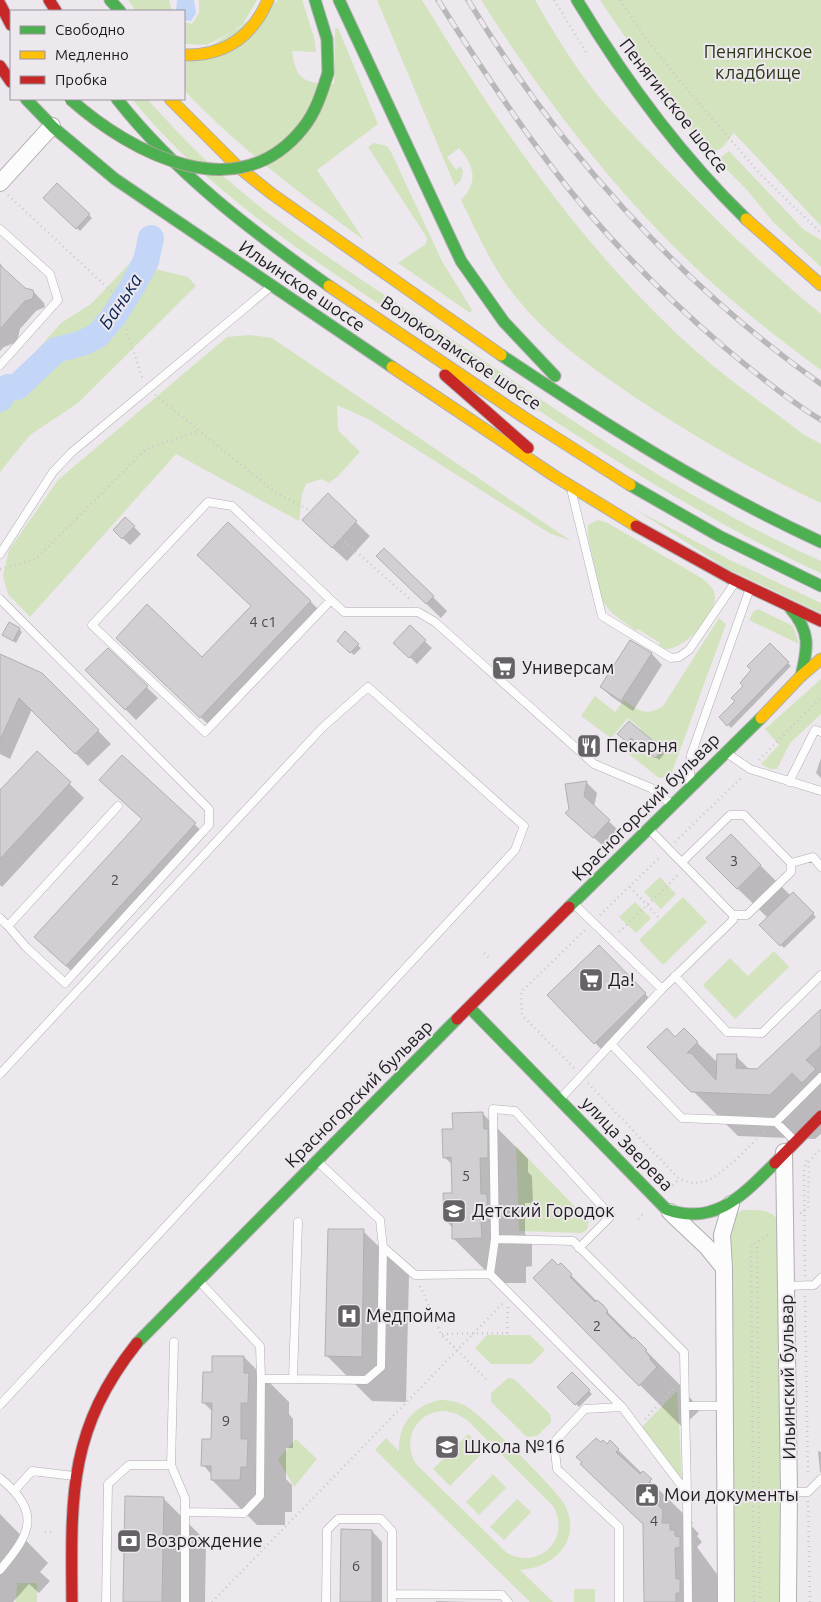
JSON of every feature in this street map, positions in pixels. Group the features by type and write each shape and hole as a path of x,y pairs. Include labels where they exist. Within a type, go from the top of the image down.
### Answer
{"main road":[{"path":"110,0 119,10"},
{"path":"185,54 206,55 218,52 236,43 251,31 259,20 268,0"},
{"path":"71,100 94,121 127,143 155,156 203,170 228,169 252,165 269,158 287,147 303,131 314,115 323,96 328,73 327,39 315,0"},
{"path":"340,0 367,56 438,217 461,261 485,299 512,334 545,367 632,442"},
{"path":"348,0 367,56"},
{"name":"Пенягинское шоссе","path":"577,0 623,74 681,149 723,196 821,285"},
{"path":"0,4 10,23"},
{"path":"0,66 10,81"},
{"name":"Ильинское шоссе","path":"27,100 52,126 95,165 139,197 570,486"},
{"name":"Волоколамское шоссе","path":"118,100 159,146 237,218 284,254 568,446 759,559 821,586"},
{"name":"Волоколамское шоссе","path":"171,100 237,166 272,194 483,342 632,442 774,521 821,542"},
{"path":"396,331 570,486 657,539 735,582 821,621"},
{"name":"Красногорский бульвар","path":"790,608 802,619 807,633 808,650 801,676"},
{"name":"Красногорский бульвар","path":"72,1602 74,1497 85,1434 98,1399 116,1371 148,1330 671,805 727,752 801,676 821,659"},
{"name":"улица Зверева","path":"470,1008 666,1209 682,1216 711,1213 730,1204 821,1116"}],"street":[{"path":"4,179 52,126"},
{"name":"Ильинский бульвар","path":"788,1602 790,1492 786,1222 790,1147"},
{"path":"726,1602 724,1268 722,1234 730,1204"},
{"path":"666,1209 707,1247 724,1268"}],"lane":[{"path":"0,229 50,274 58,300 0,364"},
{"path":"0,554 53,472 72,452 272,286"},
{"path":"570,486 602,616 670,658 679,658 689,650 735,582"},
{"path":"331,600 206,732 92,624 208,502 232,506 344,612 418,612 436,622 594,764 651,788 671,805"},
{"path":"690,787 691,755 750,589"},
{"path":"0,599 209,809 209,825 65,983 26,947 0,918"},
{"path":"0,1074 322,728 368,687 524,826 516,850 0,1405"},
{"path":"789,782 815,730 821,732"},
{"path":"727,752 750,769 821,791"},
{"path":"8,926 118,806"},
{"path":"648,828 733,915 747,915 791,872 791,863 744,816 730,815 684,864"},
{"path":"791,863 813,857 820,862"},
{"path":"574,903 662,989"},
{"path":"559,1100 662,989 733,920 733,915"},
{"path":"675,976 728,1032 762,1033 821,975"},
{"path":"611,1044 682,1118 776,1122 821,1077"},
{"path":"490,1274 495,1239 493,1109 515,1110 611,1216 579,1248"},
{"path":"776,1122 790,1147"},
{"path":"261,1379 366,1380 381,1367 382,1247 380,1220 317,1161"},
{"path":"293,1379 298,1222"},
{"path":"495,1239 573,1241 684,1352 688,1602"},
{"path":"382,1247 415,1274 490,1274 622,1407 687,1493"},
{"path":"787,1286 814,1285 821,1278"},
{"path":"185,1512 244,1513 260,1496 260,1346 198,1280"},
{"path":"174,1342 171,1465 185,1498 185,1602"},
{"path":"685,1406 725,1406"},
{"path":"620,1602 619,1527 557,1469 554,1442 586,1409 622,1407"},
{"path":"106,1602 108,1484 129,1465 171,1465"},
{"path":"15,1490 32,1471 76,1477"},
{"path":"0,1478 15,1490 28,1517 27,1530 22,1544 0,1570"},
{"path":"790,1492 808,1492 821,1479"},
{"path":"326,1602 327,1530 338,1519 381,1519 392,1531 392,1598 502,1595 508,1602"}],"path":[{"path":"620,0 647,40 761,175 821,233"},
{"path":"4,179 111,291"},
{"path":"126,329 147,389 275,492 309,510 413,602"},
{"path":"0,569 36,559 146,449 199,431"},
{"path":"700,808 706,812"},
{"path":"611,940 647,905 684,864"},
{"path":"630,887 660,919"},
{"path":"522,1015 679,1179 692,1183 705,1182 717,1174 776,1122"},
{"path":"810,1602 804,1210 806,1162 821,1144"},
{"path":"754,1602 751,1246 808,1208 809,1162 821,1148"},
{"path":"757,1247 760,1602"},
{"path":"415,1274 441,1334 488,1380"},
{"path":"212,1602 473,1334 487,1319 508,1298 507,1333 473,1334 441,1334"},
{"path":"637,1427 685,1376"},
{"path":"45,1532 56,1532"}],"green space":[{"path":"128,0 169,0 172,10 135,10"},
{"path":"199,0 257,0 241,27 207,45 185,44 185,22 192,24 199,13"},
{"path":"279,0 302,0 314,37 316,52 292,51 296,69 304,79 309,81 334,84 335,29 338,28 378,124 317,170 364,240 293,187 226,132 185,91 185,63"},
{"path":"377,0 422,0 514,142 547,187 618,274 657,314 711,364 803,434 821,444 821,503 727,454 636,398 566,347 534,318 506,284 482,243 461,200 470,187 472,180 471,167 459,148 447,157 456,170 461,166 463,171 461,180 455,186"},
{"path":"481,0 535,0 578,70 615,116 731,234 821,314 821,370 712,283 637,208 554,107"},
{"name":"Пенягинское кладбище","path":"600,0 821,0 821,226 734,133 722,148 712,153 682,121"},
{"path":"133,100 148,100 193,147 251,200 344,268 641,464 729,516 821,561 821,573 770,549 672,495 578,436 356,289 236,202 164,136"},
{"path":"374,143 387,146 391,152 442,261 472,310 470,313 398,263 426,244 427,238 368,147"},
{"path":"729,151 804,230 821,240 821,267 773,222 747,190 724,167 721,157"},
{"path":"130,263 188,277 196,286 78,403 30,435 0,472 0,392 61,323 91,304"},
{"path":"250,335 272,338 571,541 549,533 370,420 337,405 338,430 360,452 329,483 321,479 306,484 302,494 299,521 176,454 30,617 8,594 3,576 9,550 58,480 227,337"},
{"path":"635,509 732,561 821,603 821,613 726,568"},
{"path":"598,520 606,522 703,579 712,588 715,599 709,615 697,631 681,644 665,649 659,645 660,643 638,629 636,631 612,613 602,601 588,536 588,525"},
{"path":"758,609 793,626 799,644 749,620 753,612"},
{"path":"719,618 726,624 672,772 666,777 659,778 624,750 641,729 628,718 611,738 581,716 595,696 615,712 624,700 638,710 647,712 663,706"},
{"path":"821,679 821,714 790,743 777,769 770,769 761,764 779,745 765,729"},
{"path":"660,877 676,894 661,909 644,892"},
{"path":"683,897 707,922 663,965 639,940"},
{"path":"635,902 651,918 636,933 619,917"},
{"path":"774,951 789,967 735,1019 703,985 730,958 748,976"},
{"path":"516,1146 589,1221 587,1230 581,1233 519,1231"},
{"path":"743,1210 764,1211 773,1215 780,1224 782,1602 733,1602 731,1227 734,1215"},
{"path":"487,1335 530,1335 545,1350 531,1364 491,1364 475,1348"},
{"path":"508,1378 514,1379 550,1414 551,1422 537,1436 527,1437 491,1402 491,1393"},
{"path":"677,1391 682,1479 642,1427"},
{"path":"447,1400 459,1403 477,1414 520,1455 565,1505 570,1530 562,1550 544,1564 520,1570 553,1602 530,1602 375,1450 386,1438 399,1451 401,1432 409,1417 422,1406","holes":["446,1411 457,1414 467,1420 553,1506 558,1518 558,1529 555,1540 541,1554 530,1558 507,1553 416,1464 410,1445 414,1428 427,1415 436,1412"]},
{"path":"468,1434 485,1450 450,1486 433,1469"},
{"path":"296,1439 317,1459 294,1487 278,1459"},
{"path":"493,1474 506,1488 479,1515 466,1502"},
{"path":"517,1499 531,1512 504,1540 490,1527"},
{"path":"17,1583 37,1583 37,1602 16,1602"},
{"path":"574,1589 595,1589 595,1602 574,1602"}],"water":[{"path":"177,0 194,0 196,13 191,21 185,20 185,10 176,10"}],"building":[{"path":"57,183 90,214 76,229 43,198"},
{"path":"0,265 25,288 33,290 34,295 32,299 25,301 0,329"},
{"path":"328,493 357,521 332,548 302,520"},
{"path":"125,517 135,526 122,539 113,530"},
{"path":"228,522 311,601 200,718 116,638 147,604 202,657 251,606 197,555"},
{"path":"384,548 434,596 426,604 376,556"},
{"path":"9,622 20,628 13,641 2,635"},
{"path":"410,625 426,640 409,658 393,643"},
{"path":"345,631 359,644 350,653 337,641"},
{"path":"630,640 652,653 621,701 600,687"},
{"path":"770,643 789,662 727,726 719,717 735,701 731,698 743,686 740,683 751,670 747,666"},
{"path":"108,648 148,686 125,710 85,670"},
{"path":"0,654 42,673 99,730 75,754 19,698 0,740"},
{"path":"629,721 663,749 655,758 631,738 627,742 617,734"},
{"path":"37,751 71,782 0,859 0,790"},
{"path":"122,755 196,823 66,966 34,937 142,819 99,780"},
{"path":"587,781 584,796 610,820 593,838 565,813 569,809 565,784"},
{"path":"731,834 761,865 737,889 706,858"},
{"path":"793,892 814,913 780,946 759,925"},
{"path":"599,945 646,993 594,1044 547,995"},
{"path":"821,1009 821,1046 806,1060 816,1069 802,1083 792,1073 770,1095 691,1092 647,1047 667,1028 675,1037 684,1028 698,1042 687,1053 691,1053 716,1080 717,1054 737,1054 736,1068 757,1069"},
{"path":"483,1112 484,1129 488,1129 488,1158 480,1158 481,1194 487,1194 488,1222 481,1222 482,1238 452,1239 452,1221 444,1221 443,1193 452,1193 451,1157 443,1158 442,1129 453,1129 452,1113"},
{"path":"328,1229 364,1229 362,1357 325,1356"},
{"path":"552,1259 558,1265 561,1263 572,1274 570,1277 595,1302 597,1300 603,1305 608,1311 606,1313 632,1339 634,1337 647,1350 645,1351 657,1367 639,1386 533,1278"},
{"path":"212,1356 244,1356 244,1373 249,1373 248,1403 241,1403 241,1439 248,1439 247,1467 241,1467 240,1480 211,1480 211,1466 201,1466 202,1439 211,1439 212,1403 202,1403 203,1372 212,1372"},
{"path":"572,1372 590,1390 575,1405 557,1387"},
{"path":"596,1438 601,1442 603,1440 607,1444 610,1440 619,1449 616,1452 640,1474 643,1471 652,1479 649,1482 658,1491 655,1493 661,1498 656,1503 663,1510 662,1523 670,1523 670,1530 675,1530 675,1536 680,1537 680,1547 675,1548 676,1579 680,1579 680,1593 676,1593 676,1602 644,1602 643,1524 580,1464 582,1462 576,1457"},
{"path":"125,1496 164,1497 162,1602 123,1602"},
{"path":"341,1529 372,1530 372,1602 340,1602"}],"waterway":[{"name":"Банька","path":"0,399 8,387 17,387 56,350 83,343 98,335 114,316 132,287 146,261 151,238"}],"railway":[{"path":"438,0 493,85 536,146 590,215 655,284 724,347 771,385 821,420"},
{"path":"468,0 503,55 541,108 625,210 671,258 719,303 769,345 821,384"}],"traffic: fast":[{"path":"110,0 119,10"},
{"path":"315,0 327,39 328,73"},
{"path":"339,0 461,261 504,322 555,376"},
{"path":"577,0 614,59 654,115 698,169 746,219"},
{"path":"71,100 123,138 154,154 185,165 217,169 248,166 277,153 303,128 318,102 328,73"},
{"path":"27,100 54,128 115,179 392,367"},
{"path":"118,100 164,152 216,200 329,286"},
{"path":"501,355 657,455 738,501 821,542"},
{"path":"630,485 719,536 821,586"},
{"path":"790,608 805,632 806,648 801,676"},
{"path":"569,907 761,718"},
{"path":"470,1008 666,1209 683,1214 699,1214 713,1211 739,1196 775,1163"},
{"path":"137,1343 457,1019"}],"traffic: slow":[{"path":"185,55 212,52 235,42 254,24 268,0"},
{"path":"171,100 237,166 272,194 501,355"},
{"path":"746,219 821,285"},
{"path":"329,286 525,418 630,485"},
{"path":"392,367 556,477 636,526"},
{"path":"761,718 801,676 821,659"}],"traffic: jam":[{"path":"49,0 55,10"},
{"path":"0,4 10,23"},
{"path":"0,66 10,81"},
{"path":"445,375 528,448"},
{"path":"636,526 730,578 821,621"},
{"path":"457,1019 569,907"},
{"path":"775,1163 821,1116"},
{"path":"72,1602 72,1529 78,1466 86,1435 98,1405 114,1375 137,1343"}],"place":[{"name":"Универсам","path":"504,668"},
{"name":"Пекарня","path":"589,746"},
{"name":"Да!","path":"591,980"},
{"name":"Детский Городок","path":"454,1211"},
{"name":"Медпойма","path":"349,1316"},
{"name":"Школа №16","path":"447,1447"},
{"name":"Мои документы","path":"647,1495"},
{"name":"Возрождение","path":"129,1541"}]}
